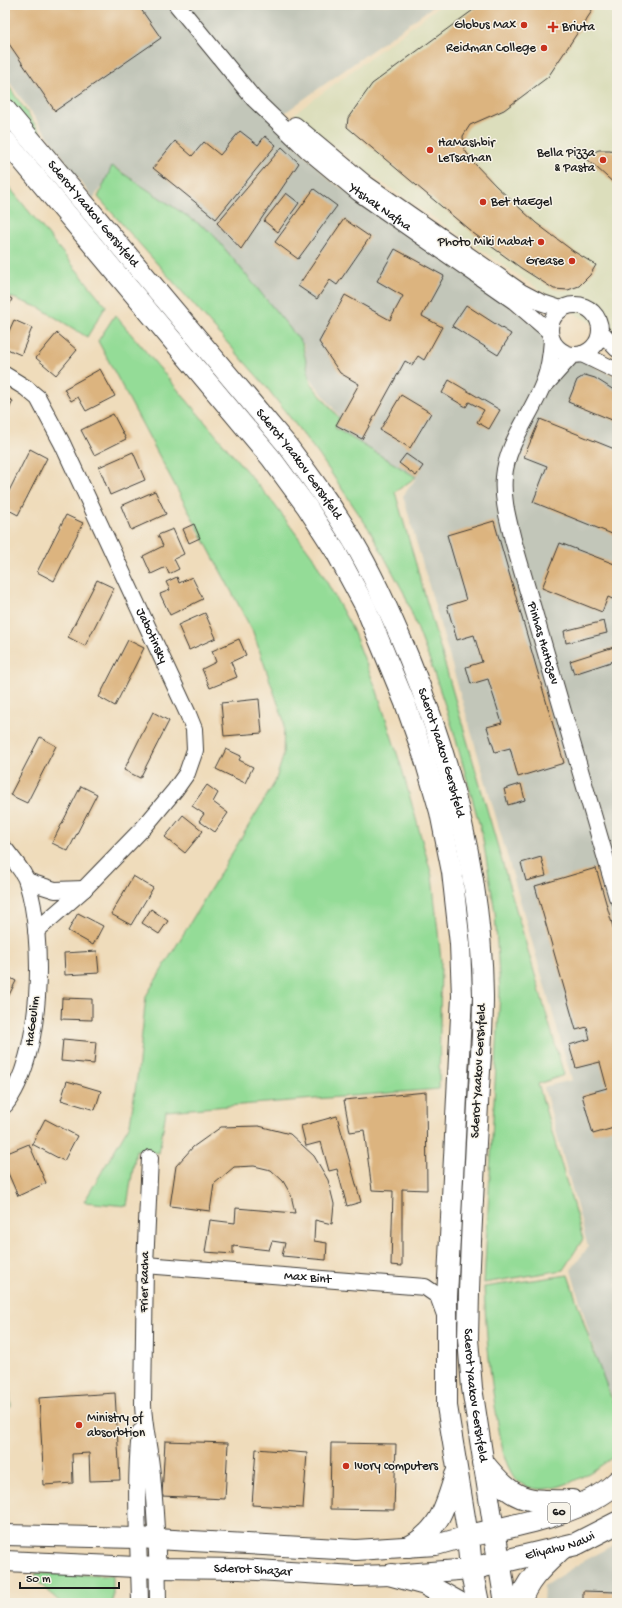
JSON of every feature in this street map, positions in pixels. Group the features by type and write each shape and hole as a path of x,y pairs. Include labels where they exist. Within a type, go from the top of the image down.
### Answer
{"highway":[{"path":"483,1463 500,1484 515,1494 533,1501 591,1501"},
{"name":"60","path":"468,1536 571,1509 591,1501 608,1491 617,1482"},
{"name":"Eliyahu Nawi","path":"500,1562 576,1544 617,1523"},
{"path":"494,1530 506,1603"},
{"path":"468,1536 471,1569 478,1603"},
{"path":"520,1603 530,1582 540,1568 563,1547"},
{"name":"Sderot Shazar","path":"471,1569 500,1562"},
{"path":"392,1576 425,1584 459,1603"}],"main road":[{"name":"Sderot Yaakov Gershfeld","path":"5,109 267,421 324,495 353,541 384,597 424,695 460,807 472,869 480,942 483,996 469,1284 468,1339 472,1388 494,1530"},
{"name":"Sderot Yaakov Gershfeld","path":"5,140 271,458 307,507 336,552 365,606 405,703 424,757 440,812 452,872 460,944 462,996 447,1322 447,1406 456,1471 468,1536"},
{"path":"406,1548 422,1540 436,1525 443,1512 456,1471"},
{"name":"Sderot Shazar","path":"5,1535 147,1539 356,1550 436,1545 468,1536"},
{"name":"Sderot Shazar","path":"5,1560 149,1567 240,1569 355,1576 392,1576 471,1569"}],"street":[{"name":"Ytshak Nafha","path":"177,5 224,65 254,99 307,150 359,193 514,301 551,336"},
{"name":"Ytshak Nafha","path":"224,65 366,184 521,292 540,302 561,309"},
{"path":"577,354 595,346 600,331 599,321 590,309 576,305 561,309 555,315 551,323 551,336 562,352 577,354 617,372"},
{"path":"600,331 617,349"},
{"name":"Pinhas HaHozev","path":"551,336 551,358 540,392 508,459 504,476 503,495 514,545 617,897"},
{"name":"Pinhas HaHozev","path":"540,392 577,354"},
{"name":"Jabotinsky","path":"5,375 26,388 38,398 62,443 194,729 195,750 187,773 175,790 145,826 84,889 36,931"},
{"path":"5,849 27,881 55,890 84,889"},
{"name":"HaGeulim","path":"5,1105 17,1086 26,1064 30,1046 38,977 36,931 27,881"},
{"name":"Frier Racha","path":"149,1567 147,1539 152,1474 144,1427 143,1405 145,1264 150,1158"},
{"name":"Max Bint","path":"145,1264 425,1287 438,1296 447,1322"},
{"path":"140,1603 149,1567"},
{"path":"149,1567 158,1603"}],"shaded area":[{"path":"5,5 435,5 272,122 330,180 597,368 617,377 617,1407 601,1374 571,1270 588,1247 544,1087 572,1080 403,496 416,478 335,427 339,416 308,375 304,345 206,230 115,167 93,199 5,76"},
{"path":"441,5 617,5 617,335 580,317 365,171 294,114"},
{"path":"617,1543 617,1603 543,1603 544,1586 585,1560"}],"green space":[{"path":"5,81 61,162 5,95"},
{"path":"112,166 211,232 302,343 311,384 339,418 335,428 416,477 395,492 564,1075 538,1084 583,1239 563,1270 484,1283 500,992 495,912 482,834 453,729 431,664 404,593 369,529 319,455 264,384 98,197"},
{"path":"5,182 106,306 87,337 40,308 5,295"},
{"path":"115,315 274,504 313,557 352,628 377,691 402,769 432,876 441,960 439,1089 166,1111 159,1153 136,1150 127,1206 84,1202 130,1124 138,1071 146,996 275,782 283,757 284,721 253,632 98,341"},
{"path":"568,1275 593,1350 617,1413 617,1454 587,1474 575,1480 551,1488 539,1489 521,1484 513,1476 504,1456 495,1407 487,1339 484,1287"},
{"path":"5,1310 11,1407 5,1407"},
{"path":"36,1573 113,1576 113,1603 61,1603 36,1580"}],"building":[{"path":"5,5 138,5 161,38 55,111 5,38"},
{"path":"480,5 589,5 592,11 548,77 504,110 470,125 463,136 464,149 474,163 496,186 536,223 573,251 596,265 590,275 579,286 568,290 554,289 521,268 473,233 347,127 348,118 372,84"},
{"path":"240,131 258,145 265,136 276,145 216,219 153,168 175,141 192,156 204,142 220,155"},
{"path":"282,147 299,163 241,249 217,223"},
{"path":"599,150 610,150 617,153 617,186 586,158 590,154"},
{"path":"314,189 337,206 298,259 275,242"},
{"path":"286,193 299,203 278,232 264,221"},
{"path":"344,219 370,237 337,285 330,280 317,299 298,286"},
{"path":"395,249 444,276 422,316 442,327 424,360 418,356 412,365 405,361 362,439 336,425 359,384 340,373 319,342 345,295 390,320 403,296 377,281"},
{"path":"5,295 12,299 7,310 5,309"},
{"path":"466,305 511,334 498,355 452,326"},
{"path":"14,320 32,328 21,355 5,348 5,340"},
{"path":"57,333 77,350 56,375 36,358"},
{"path":"100,369 115,396 86,411 78,397 71,401 64,389"},
{"path":"585,375 595,378 617,392 617,422 568,402 577,380"},
{"path":"449,380 500,410 489,429 477,422 484,410 469,402 466,407 442,393"},
{"path":"401,395 431,413 410,448 380,430"},
{"path":"5,397 13,401 5,417"},
{"path":"113,414 126,439 94,455 81,430"},
{"path":"540,419 617,450 617,536 533,502 547,466 524,457"},
{"path":"30,449 47,458 18,515 5,508 5,499"},
{"path":"133,452 145,480 110,495 99,467"},
{"path":"406,454 423,466 416,476 399,463"},
{"path":"155,491 166,514 131,530 121,506"},
{"path":"66,515 83,523 54,581 37,572"},
{"path":"494,521 564,763 518,777 510,748 495,752 487,727 502,723 488,679 471,684 466,667 482,662 474,635 457,640 447,606 466,600 447,535"},
{"path":"194,524 200,538 189,543 183,529"},
{"path":"173,529 184,554 174,559 179,569 169,574 166,567 151,574 143,556 163,546 158,535"},
{"path":"560,543 617,565 617,601 608,597 602,612 542,588"},
{"path":"177,577 179,583 192,577 203,599 170,615 160,594 170,590 166,582"},
{"path":"97,580 114,588 85,646 68,637"},
{"path":"205,613 216,638 189,650 178,625"},
{"path":"604,621 607,633 566,643 564,631"},
{"path":"239,639 246,655 231,662 237,677 210,688 202,669 216,662 212,651"},
{"path":"128,640 144,648 115,706 99,697"},
{"path":"617,646 617,660 574,674 570,661"},
{"path":"259,699 262,733 224,736 221,703"},
{"path":"153,712 169,721 140,778 124,770"},
{"path":"40,737 56,746 27,803 10,795"},
{"path":"226,749 241,756 239,760 253,767 245,783 216,769"},
{"path":"521,784 525,800 508,805 504,789"},
{"path":"207,785 218,793 213,802 228,813 215,832 199,821 204,814 192,806"},
{"path":"81,786 97,794 68,851 52,843"},
{"path":"183,815 203,831 185,853 165,837"},
{"path":"541,857 546,876 526,881 521,863"},
{"path":"596,868 617,941 617,1127 593,1134 582,1095 607,1088 600,1062 576,1068 569,1045 590,1039 587,1027 576,1030 535,886"},
{"path":"133,876 153,888 131,925 111,914"},
{"path":"151,909 168,921 159,934 142,923"},
{"path":"78,913 103,926 93,945 68,931"},
{"path":"97,951 99,973 65,975 64,953"},
{"path":"5,975 16,981 5,1003"},
{"path":"62,998 92,999 92,1020 61,1019"},
{"path":"63,1039 96,1042 94,1064 61,1061"},
{"path":"67,1081 101,1091 95,1110 61,1100"},
{"path":"426,1092 427,1190 402,1189 402,1266 391,1265 393,1191 372,1190 364,1130 350,1132 344,1100"},
{"path":"337,1116 361,1202 347,1206 337,1169 329,1171 321,1142 306,1146 301,1126"},
{"path":"45,1119 77,1136 64,1161 32,1144"},
{"path":"259,1126 290,1134 314,1156 328,1180 334,1204 332,1224 315,1220 314,1241 327,1243 326,1260 282,1256 285,1243 272,1241 269,1250 233,1246 233,1254 205,1252 210,1220 235,1223 236,1208 295,1213 291,1195 283,1181 271,1170 254,1166 234,1167 214,1184 210,1211 170,1206 176,1166 193,1147 221,1127"},
{"path":"29,1144 46,1183 18,1196 5,1166 5,1154"},
{"name":"Ministry of absorbtion","path":"115,1393 120,1480 90,1481 89,1453 72,1454 73,1483 44,1485 39,1398"},
{"path":"165,1441 228,1443 225,1499 162,1496"},
{"path":"331,1443 396,1444 394,1510 330,1509"},
{"path":"256,1449 307,1453 303,1508 252,1505"},
{"path":"583,1591 617,1592 617,1603 583,1603"}],"place":[{"name":"Globus Max","path":"524,25"},
{"name":"Briuta","path":"553,27"},
{"name":"Reidman College","path":"544,48"},
{"name":"HaMashbir LeTsarhan","path":"430,150"},
{"name":"Bella Pizza & Pasta","path":"603,160"},
{"name":"Bet HaEgel","path":"483,202"},
{"name":"Photo Miki Mabat","path":"541,242"},
{"name":"Grease","path":"572,261"},
{"name":"Ministry of absorbtion","path":"79,1425"},
{"name":"Ivory computers","path":"346,1466"}]}
